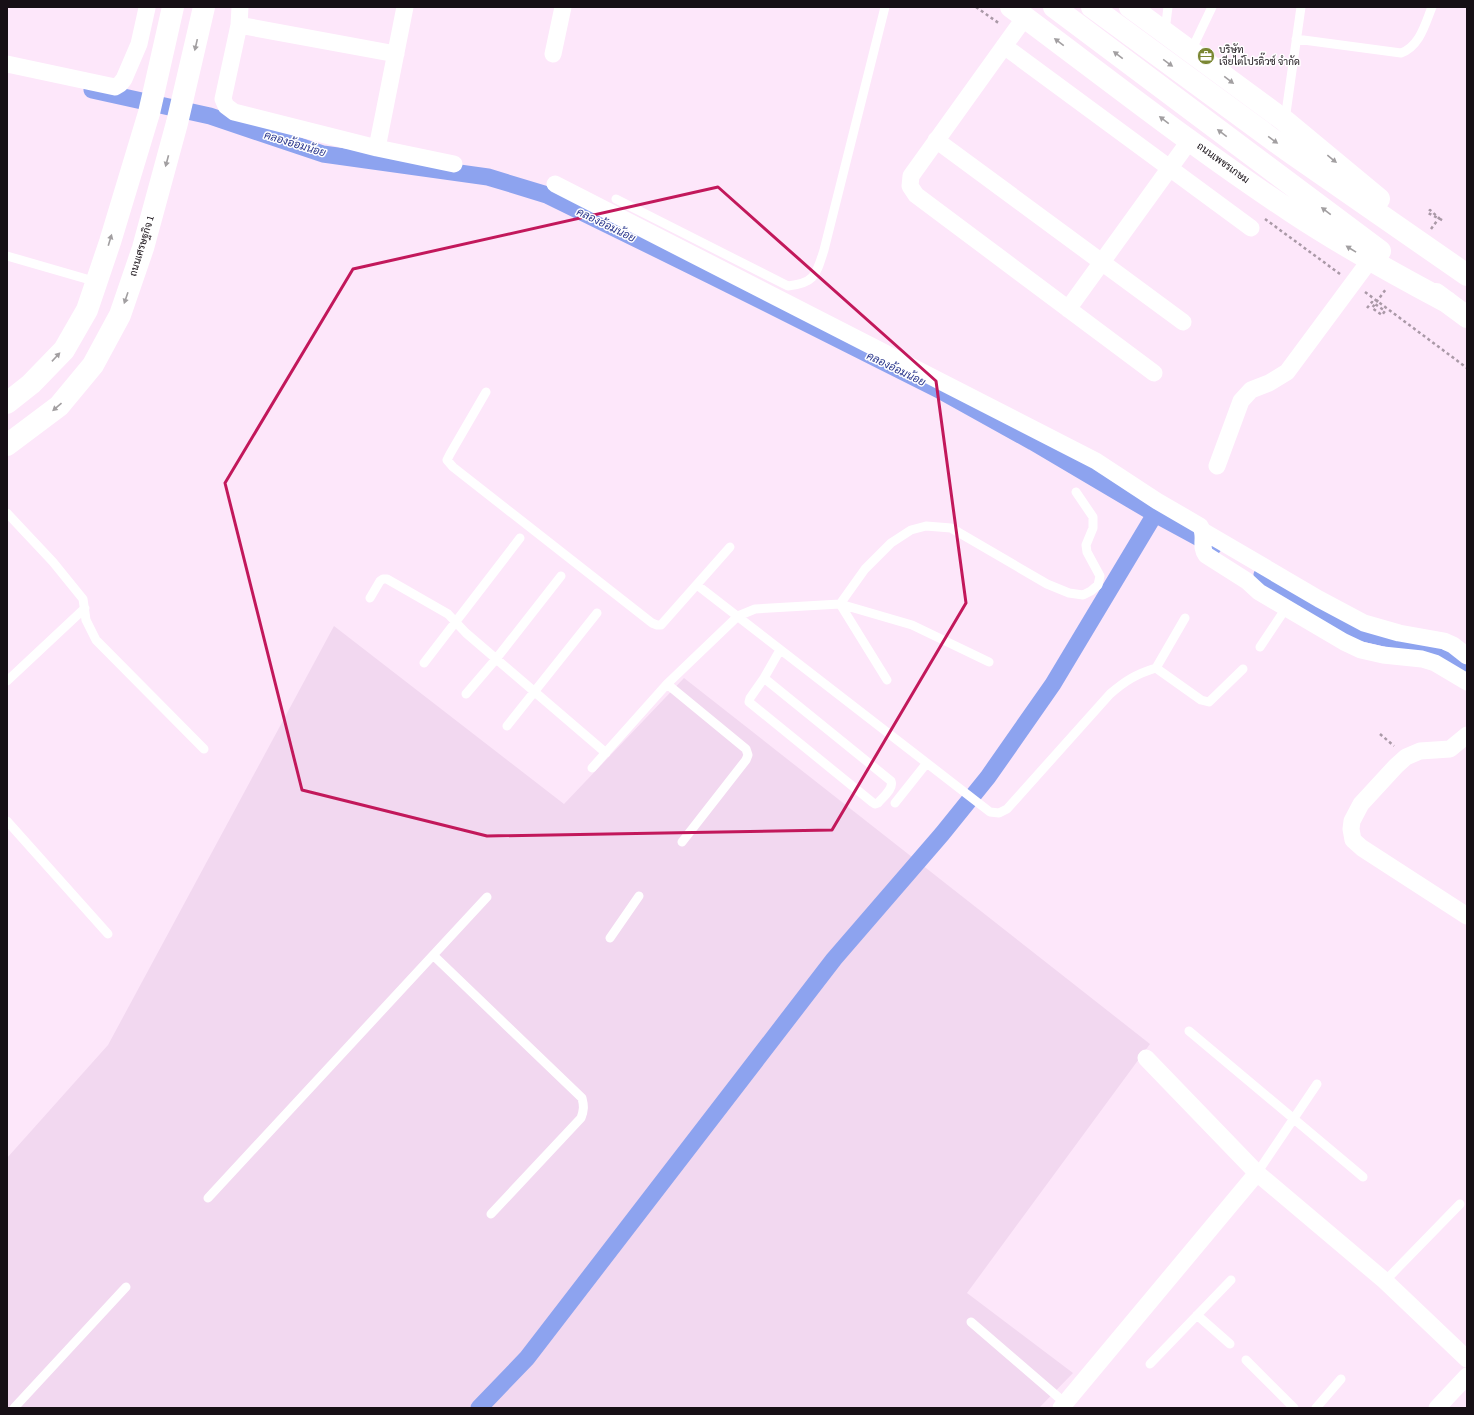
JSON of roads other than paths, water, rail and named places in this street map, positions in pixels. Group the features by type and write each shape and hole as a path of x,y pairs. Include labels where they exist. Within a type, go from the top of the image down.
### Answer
{"main road":[{"path":"7,403 31,384 64,350 87,310 149,113 173,7"},
{"name":"ถนนเศรษฐกิจ 1","path":"7,445 59,406 93,366 120,315 143,248 186,89 204,7"},
{"name":"ถนนเพชรเกษม","path":"1054,7 1467,317"},
{"path":"1092,7 1263,133 1467,275"},
{"path":"1130,7 1285,121 1351,175 1467,275"},
{"name":"ถนนเพชรเกษม","path":"1018,12 1190,140 1293,212 1370,260 1447,302"}],"street":[{"path":"240,7 239,25 223,99 226,106 234,112 377,148 454,164"},
{"path":"377,148 405,7"},
{"path":"553,54 563,7"},
{"path":"7,64 115,87 124,79 139,44 147,8"},
{"path":"1018,12 1004,46 911,176 910,186 916,195 1154,373"},
{"path":"239,25 396,54"},
{"path":"1004,46 1251,228"},
{"path":"936,140 1183,322"},
{"path":"1068,309 1190,140"},
{"path":"555,184 1096,461 1157,501 1200,526 1203,532 1203,550 1206,555 1248,581 1259,592 1333,636 1361,650 1382,655 1422,659 1436,663 1467,682"},
{"path":"1217,466 1241,401 1251,390 1269,383 1287,372 1370,260"},
{"path":"1203,532 1318,599 1364,623 1399,633 1444,641 1453,645 1467,656"},
{"path":"1467,735 1450,749 1420,751 1406,757 1361,804 1352,821 1351,828 1353,840 1362,848 1467,916"},
{"path":"1146,1058 1257,1173 1385,1281 1467,1359"},
{"path":"1063,1405 1257,1173"},
{"path":"1437,1408 1467,1376"}],"lane":[{"path":"616,199 788,286 800,285 811,280 817,271 824,250 885,7"},
{"path":"1165,33 1168,7"},
{"path":"1191,51 1212,7"},
{"path":"1285,121 1301,7"},
{"path":"1296,39 1401,53 1408,50 1417,41 1432,7"},
{"path":"7,256 97,282"},
{"path":"486,392 450,454 448,460 453,467 652,623 662,625 730,547"},
{"path":"840,604 865,569 891,543 911,530 926,526 952,528 1047,584 1069,593 1083,595 1098,585 1100,576 1087,552 1086,545 1093,528 1093,517 1076,492"},
{"path":"7,513 53,562 83,599 86,620 96,640 204,749"},
{"path":"424,663 520,538"},
{"path":"466,694 496,659 561,576"},
{"path":"370,598 380,581 387,579 448,614 496,659 606,753"},
{"path":"697,584 926,764 990,812 999,813 1007,809 1115,690 1125,681 1134,676 1156,668 1185,618"},
{"path":"840,604 887,680"},
{"path":"592,768 667,684 738,616 755,610 840,604 912,625 989,662"},
{"path":"7,681 85,608"},
{"path":"1260,647 1286,608"},
{"path":"507,726 598,613"},
{"path":"764,678 891,781 891,788 878,803 874,804 749,702 780,650"},
{"path":"1156,668 1201,700 1209,702 1243,669"},
{"path":"667,684 746,749 748,755 746,760 682,842"},
{"path":"895,803 926,764"},
{"path":"7,821 108,934"},
{"path":"610,938 640,896"},
{"path":"208,1198 487,897"},
{"path":"433,955 582,1098 584,1105 584,1110 580,1118 491,1214"},
{"path":"1189,1031 1363,1178"},
{"path":"1257,1173 1317,1084"},
{"path":"1385,1281 1460,1204"},
{"path":"1150,1364 1231,1280"},
{"path":"14,1408 126,1287"},
{"path":"1197,1315 1230,1344"},
{"path":"971,1322 1063,1405"},
{"path":"1246,1360 1294,1408"},
{"path":"1316,1408 1341,1379"}],"waterway":[{"name":"คลองอ้อมน้อย","path":"92,90 210,116 323,154 488,177 547,195 943,392 1033,442 1155,514 1214,546"},
{"path":"479,1408 527,1358 834,959 942,834 988,777 1053,684 1155,514"},
{"path":"1262,575 1350,630 1441,651 1467,668"}],"place":[{"name":"บริษัท เจียไต๋โปรดิ๊วซ์ จำกัด","path":"1206,56"}]}
